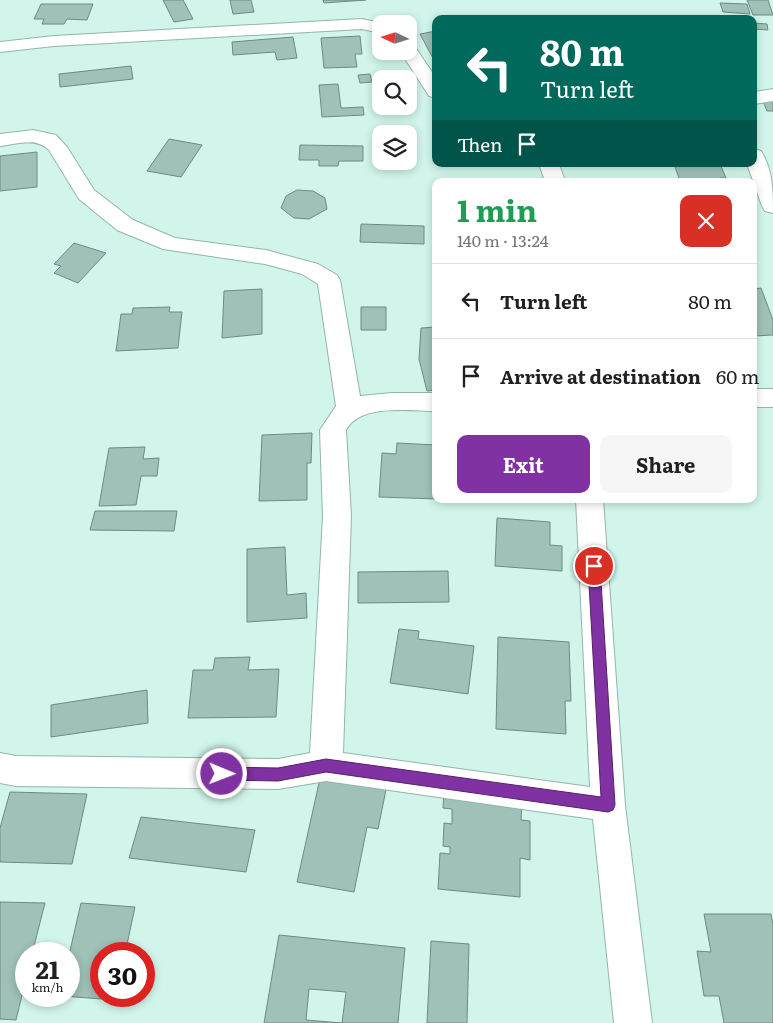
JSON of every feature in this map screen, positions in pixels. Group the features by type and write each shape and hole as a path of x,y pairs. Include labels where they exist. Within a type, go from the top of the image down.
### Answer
{"street":[{"path":"0,47 54,41 362,24 372,26"},
{"path":"415,60 432,86"},
{"path":"757,98 773,95"},
{"path":"0,140 33,136 49,139 58,147 86,194 124,225 172,244 266,257 310,269 329,280 349,410"},
{"path":"757,162 773,206"},
{"path":"757,398 773,398"},
{"path":"326,766 337,516 333,430 338,418 349,410 370,404 432,402"},
{"path":"590,503 608,805 633,1023"},
{"path":"0,768 16,771 278,774 326,766 608,805"}],"building":[{"path":"163,0 183,0 193,19 174,22"},
{"path":"230,0 251,0 254,12 233,14"},
{"path":"323,0 366,0 324,3"},
{"path":"747,0 768,0 773,15 753,15"},
{"path":"720,3 747,4 750,14 723,12"},
{"path":"41,4 93,4 87,20 67,19 64,24 42,24 44,19 34,19"},
{"path":"757,23 767,24 768,30 757,29"},
{"path":"432,32 432,56 420,34"},
{"path":"360,36 362,54 355,54 357,67 324,68 321,38"},
{"path":"293,37 297,58 277,60 275,52 233,55 232,42"},
{"path":"131,66 133,79 60,87 59,74"},
{"path":"370,74 372,82 360,83 358,75"},
{"path":"338,84 341,108 363,107 364,115 322,117 319,85"},
{"path":"762,99 773,99 773,111 767,111"},
{"path":"169,139 202,145 181,177 147,171"},
{"path":"300,145 363,146 363,161 339,161 338,166 319,166 319,160 299,160"},
{"path":"37,152 37,187 0,191 0,156"},
{"path":"675,167 721,167 726,178 720,178 679,178"},
{"path":"297,190 313,191 325,198 327,209 309,219 294,218 281,208 286,196"},
{"path":"361,224 424,226 424,244 360,242"},
{"path":"74,243 106,253 78,283 54,273 61,266 54,264"},
{"path":"761,288 773,320 773,335 757,336 757,289"},
{"path":"262,289 262,334 222,338 224,291"},
{"path":"170,307 169,312 182,312 178,348 116,351 121,314 132,314 133,308"},
{"path":"361,307 386,307 386,330 361,330"},
{"path":"432,327 432,390 427,391 419,359 421,328"},
{"path":"312,433 311,463 307,463 307,500 259,501 262,435"},
{"path":"397,443 432,445 432,499 379,497 382,453 396,454"},
{"path":"145,447 143,459 159,458 157,476 141,476 136,505 99,506 109,448"},
{"path":"95,511 177,511 174,531 90,530"},
{"path":"497,518 550,522 550,545 562,546 562,571 495,566"},
{"path":"285,547 287,595 306,593 307,618 247,622 247,549"},
{"path":"448,571 449,602 358,603 358,572"},
{"path":"399,629 419,631 418,639 474,646 468,694 390,683"},
{"path":"498,637 569,642 571,701 565,701 566,734 496,729"},
{"path":"250,657 248,670 279,669 276,717 188,718 193,670 213,670 215,658"},
{"path":"147,690 148,723 51,737 51,705"},
{"path":"321,774 387,785 378,829 367,827 354,892 297,882"},
{"path":"10,792 87,794 72,864 0,862 0,828"},
{"path":"444,792 522,798 521,820 530,821 530,860 520,858 520,897 438,889 440,853 450,854 450,847 443,846 444,823 452,824 452,809 443,808"},
{"path":"141,817 255,830 246,872 129,858"},
{"path":"0,902 45,903 35,942 15,942 15,1007 19,1007 16,1020 0,1019"},
{"path":"81,903 135,907 128,942 90,942 90,998 80,997 80,942 72,942"},
{"path":"704,914 771,914 773,925 773,1023 724,1023 719,996 704,996 697,951 711,952"},
{"path":"279,935 405,948 398,1023 342,1023 264,1023","holes":["309,989 346,992 342,1023 306,1020"]},
{"path":"431,941 469,944 467,1023 427,1023"}],"route":[{"path":"222,774 278,774 326,766 608,805 594,566"}]}
